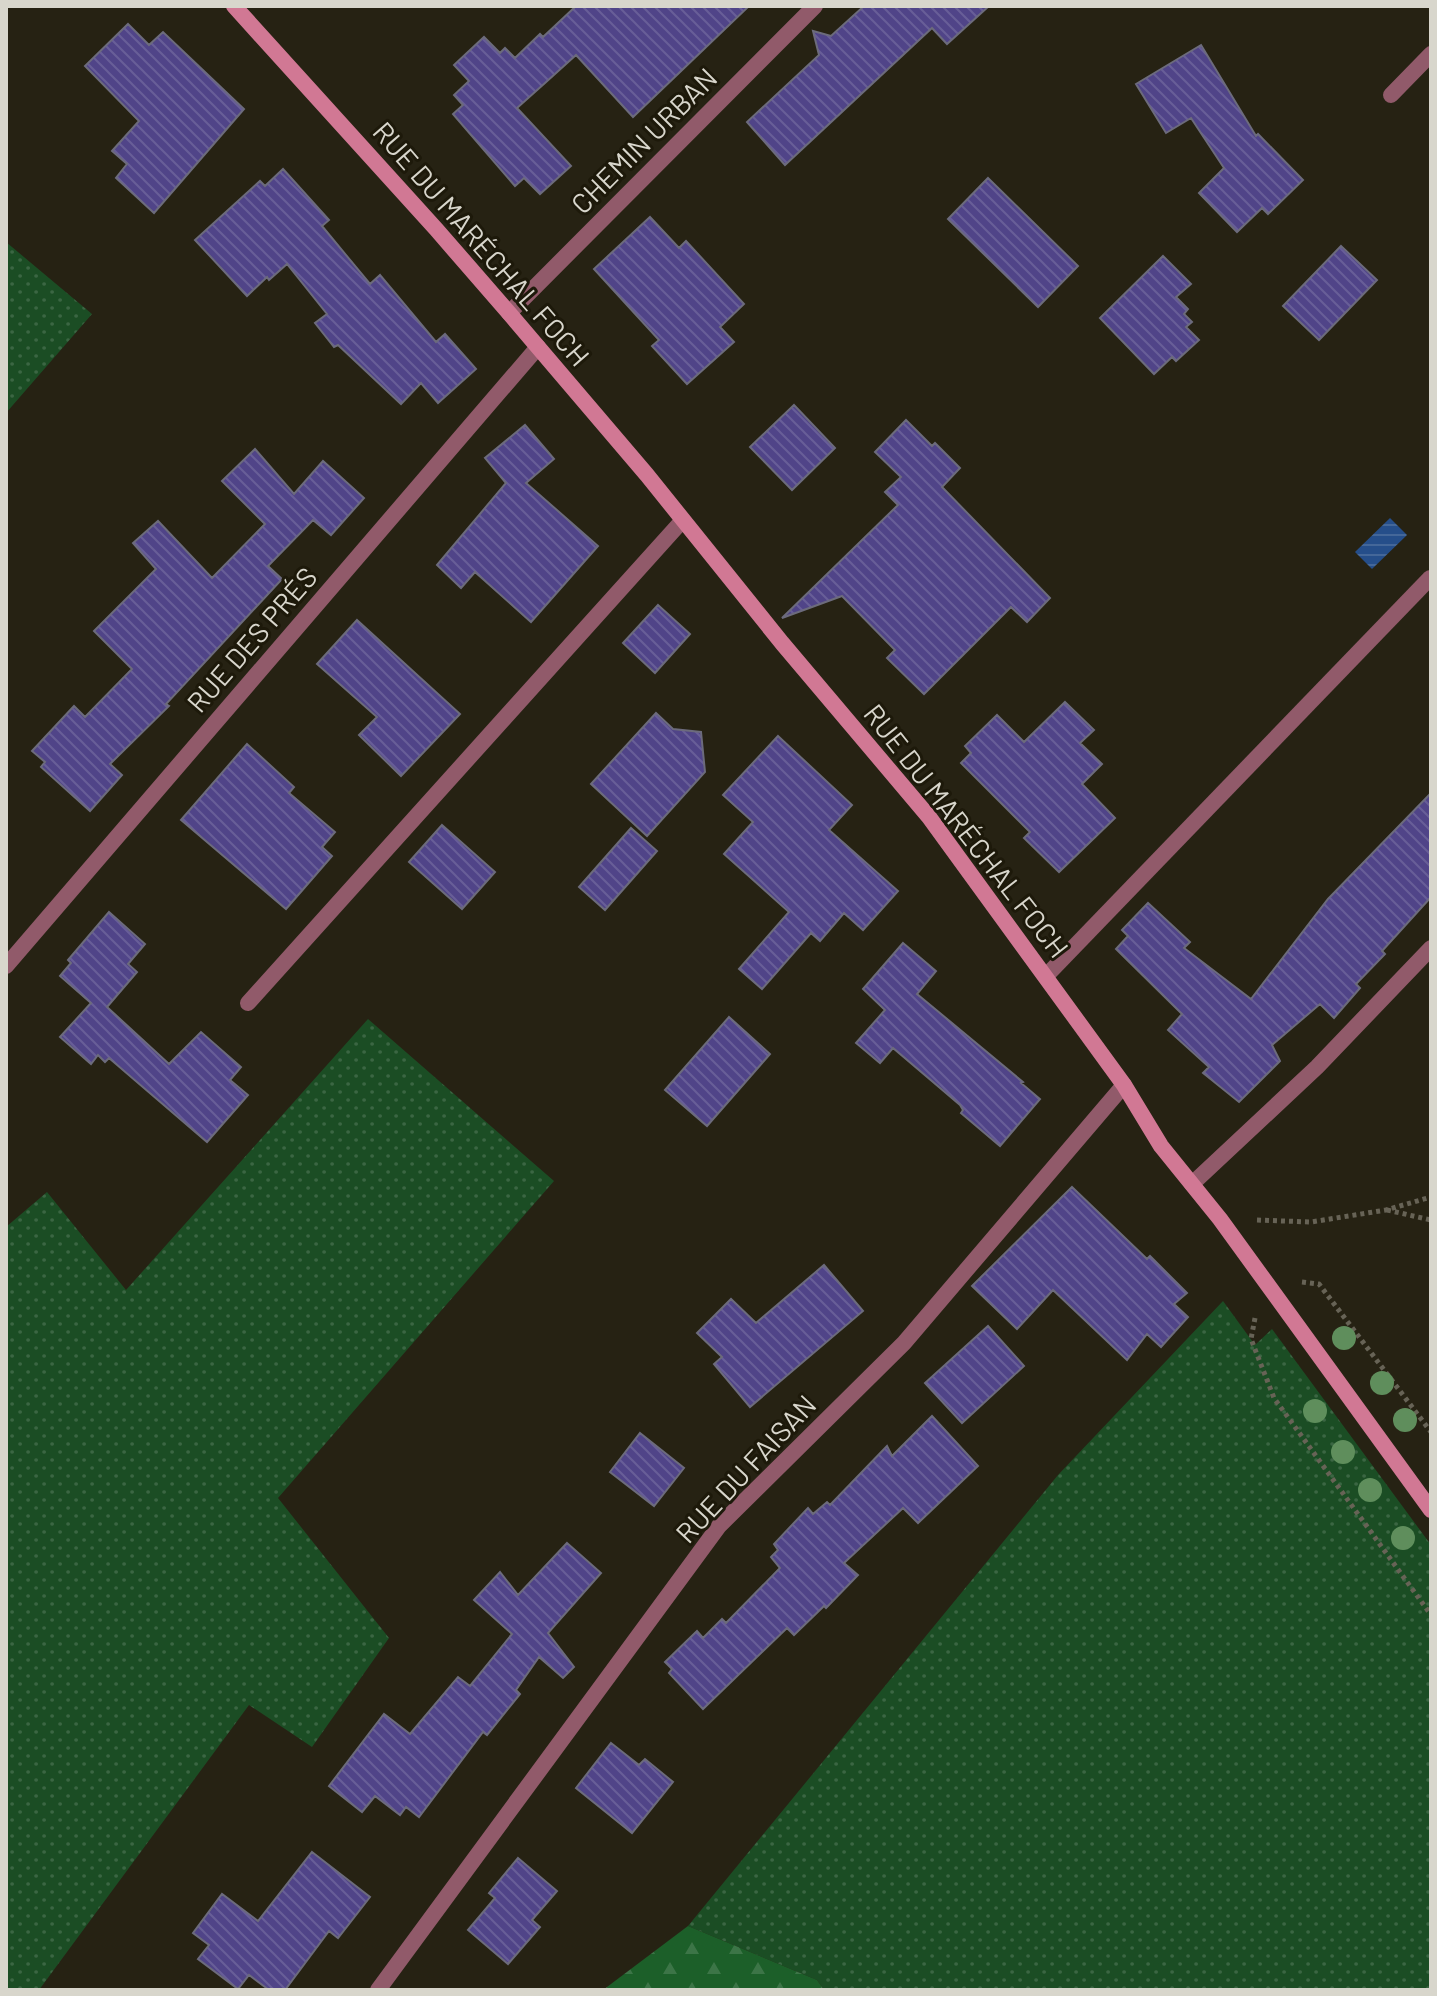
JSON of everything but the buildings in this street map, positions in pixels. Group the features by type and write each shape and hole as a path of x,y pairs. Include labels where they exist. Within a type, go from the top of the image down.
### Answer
{"main road":[{"name":"RUE DU MARÉCHAL FOCH","path":"234,6 509,313 929,817 1124,1085 1161,1146 1220,1219 1431,1510"}],"street":[{"name":"CHEMIN URBAN","path":"509,313 815,6"},
{"path":"1391,95 1431,54"},
{"name":"RUE DES PRÉS","path":"6,966 538,347"},
{"path":"248,1003 682,521"},
{"path":"1046,976 1430,578"},
{"path":"1192,1184 1317,1067 1431,948"},
{"name":"RUE DU FAISAN","path":"378,1990 719,1526 904,1343 1124,1085"}],"path":[{"path":"1220,1219 1311,1222 1386,1210 1431,1197"},
{"path":"1386,1210 1431,1220"},
{"path":"1431,1432 1319,1284 1262,1277 1251,1339 1274,1398 1431,1615"}],"green space":[{"path":"6,242 92,314 6,413"},
{"path":"368,1019 554,1181 278,1498 389,1638 312,1747 249,1705 39,1990 6,1990 6,1227 47,1192 126,1290"},
{"path":"1223,1301 1255,1345 1272,1329 1431,1545 1431,1990 824,1990 817,1980 688,1926 1058,1475"},
{"path":"688,1926 817,1980 824,1990 603,1990"}],"water":[{"path":"1390,518 1407,535 1372,569 1355,552"}]}
